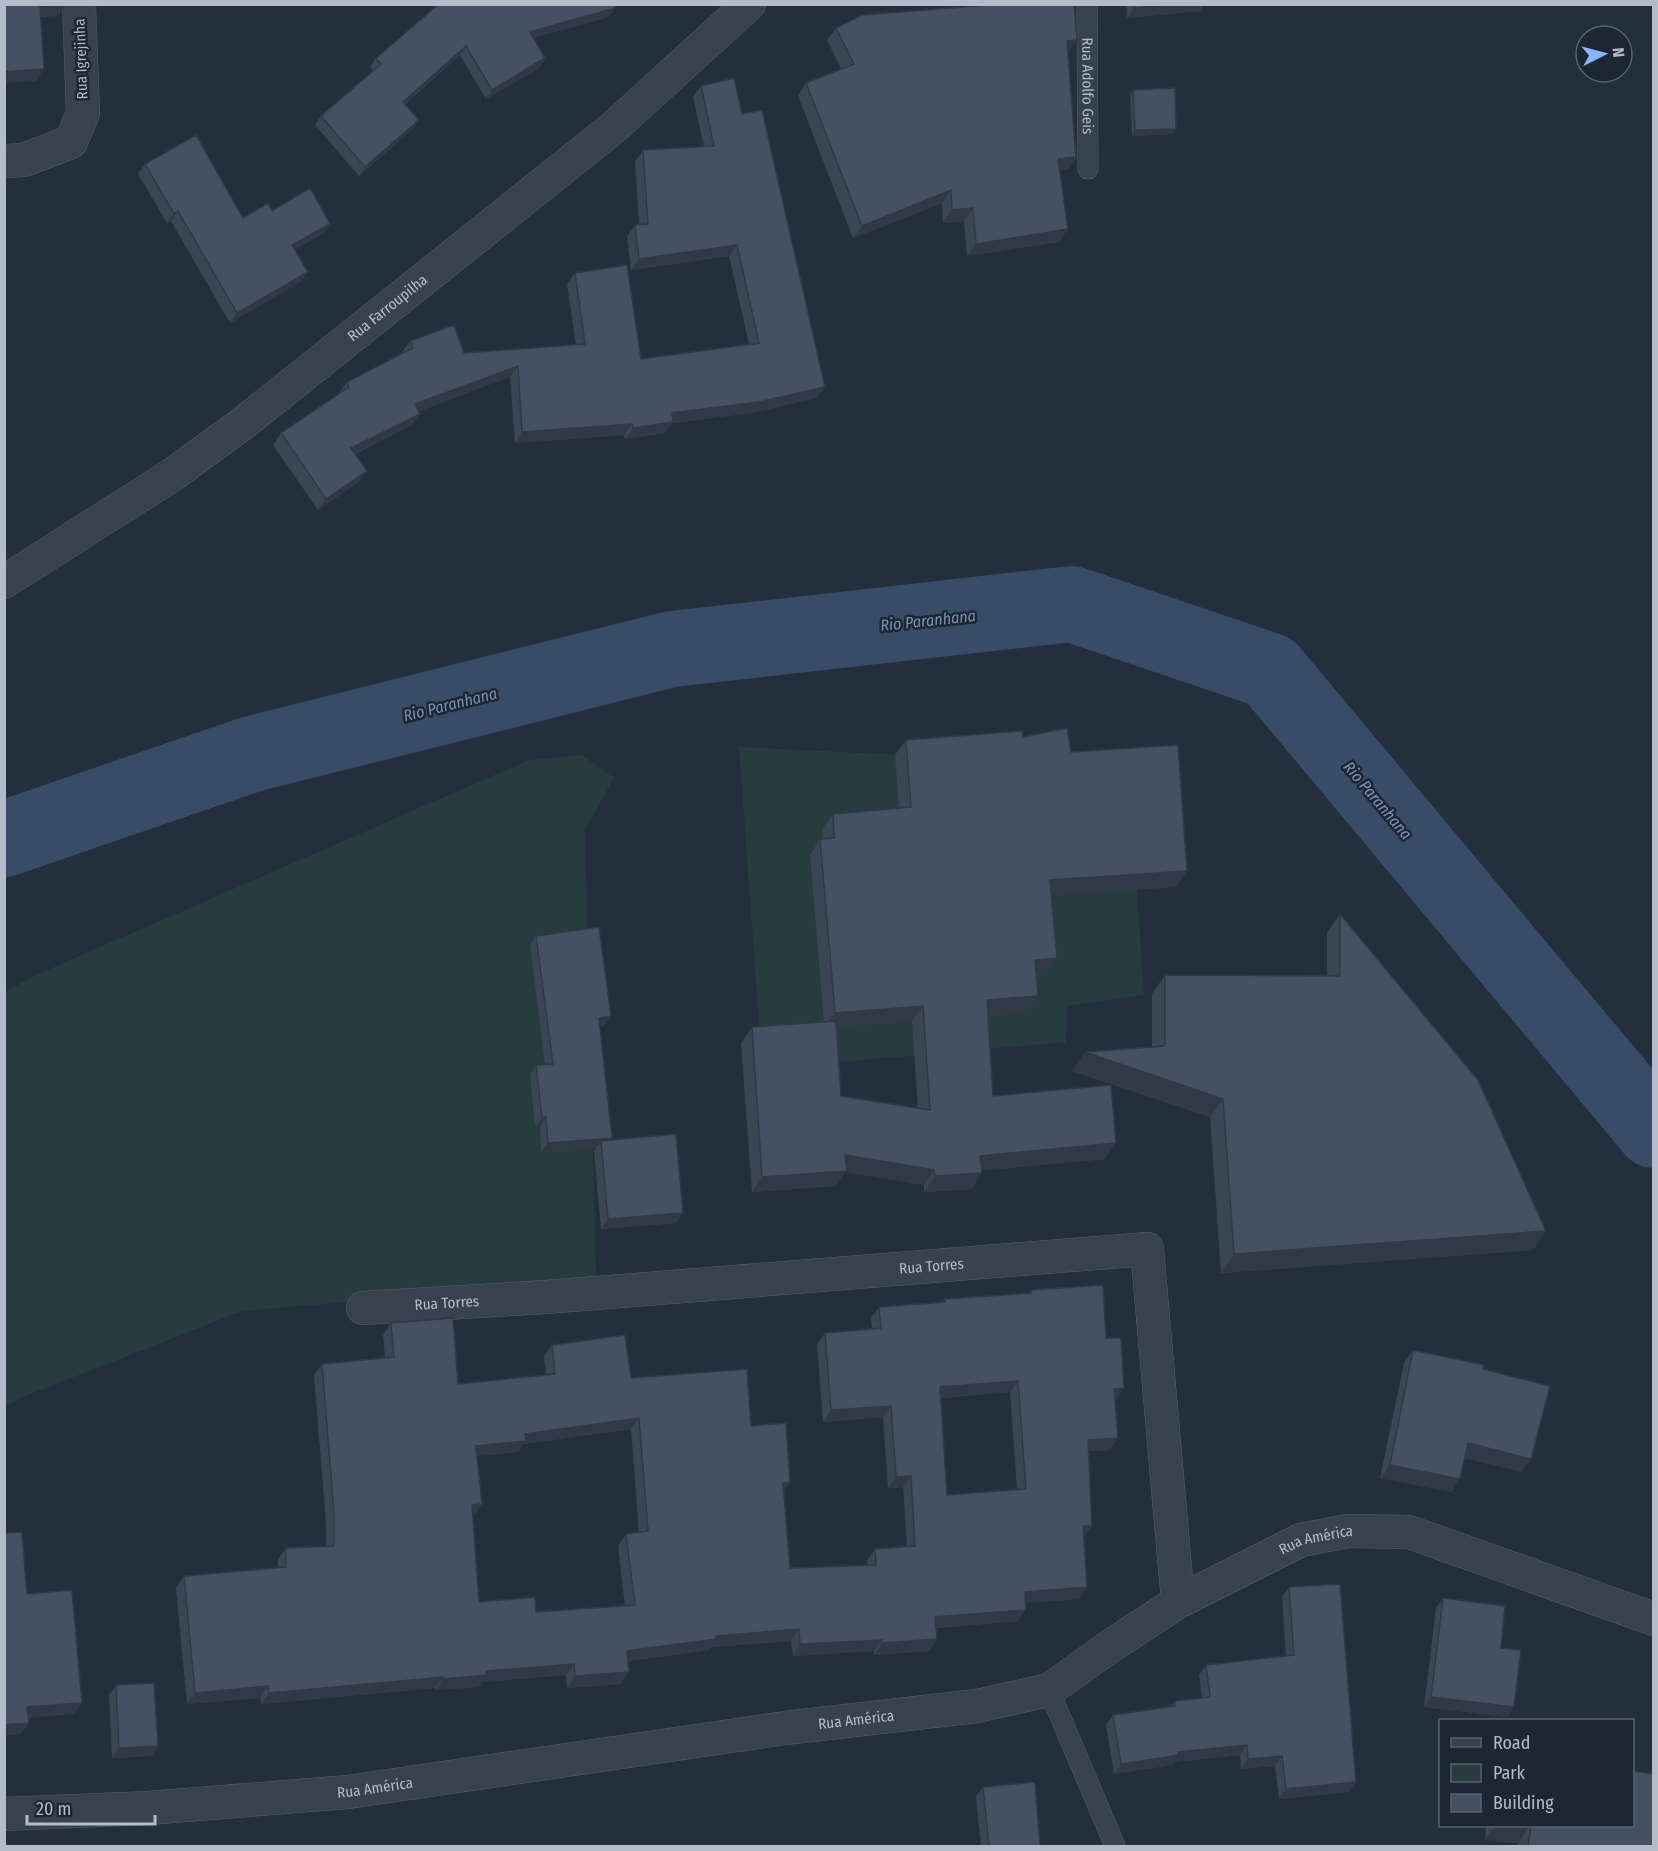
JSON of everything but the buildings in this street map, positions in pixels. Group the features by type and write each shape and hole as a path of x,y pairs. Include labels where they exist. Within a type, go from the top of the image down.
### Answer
{"street":[{"name":"Rua Igrejinha","path":"4,161 24,160 71,142 83,113 79,4"},
{"name":"Rua Farroupilha","path":"4,582 172,475 243,424 613,128 749,4"},
{"name":"Rua Torres","path":"363,1308 546,1297 1147,1249 1178,1602"},
{"name":"Rua América","path":"4,1814 148,1808 348,1792 785,1728 977,1706 1049,1690 1178,1602 1301,1540 1348,1531 1409,1532 1653,1619"}],"lane":[{"name":"Rua Adolfo Geis","path":"1087,4 1088,170"},
{"path":"1049,1690 1115,1846"}],"green space":[{"path":"739,747 1128,766 1144,995 1067,1006 1066,1042 840,1062 825,1032 760,1037"},
{"path":"582,755 614,778 585,830 596,1284 242,1311 23,1397 5,1407 5,992 36,975 529,760"}],"waterway":[{"name":"Rio Paranhana","path":"4,839 252,754 672,649 1072,604 1270,671 1654,1130"}]}
